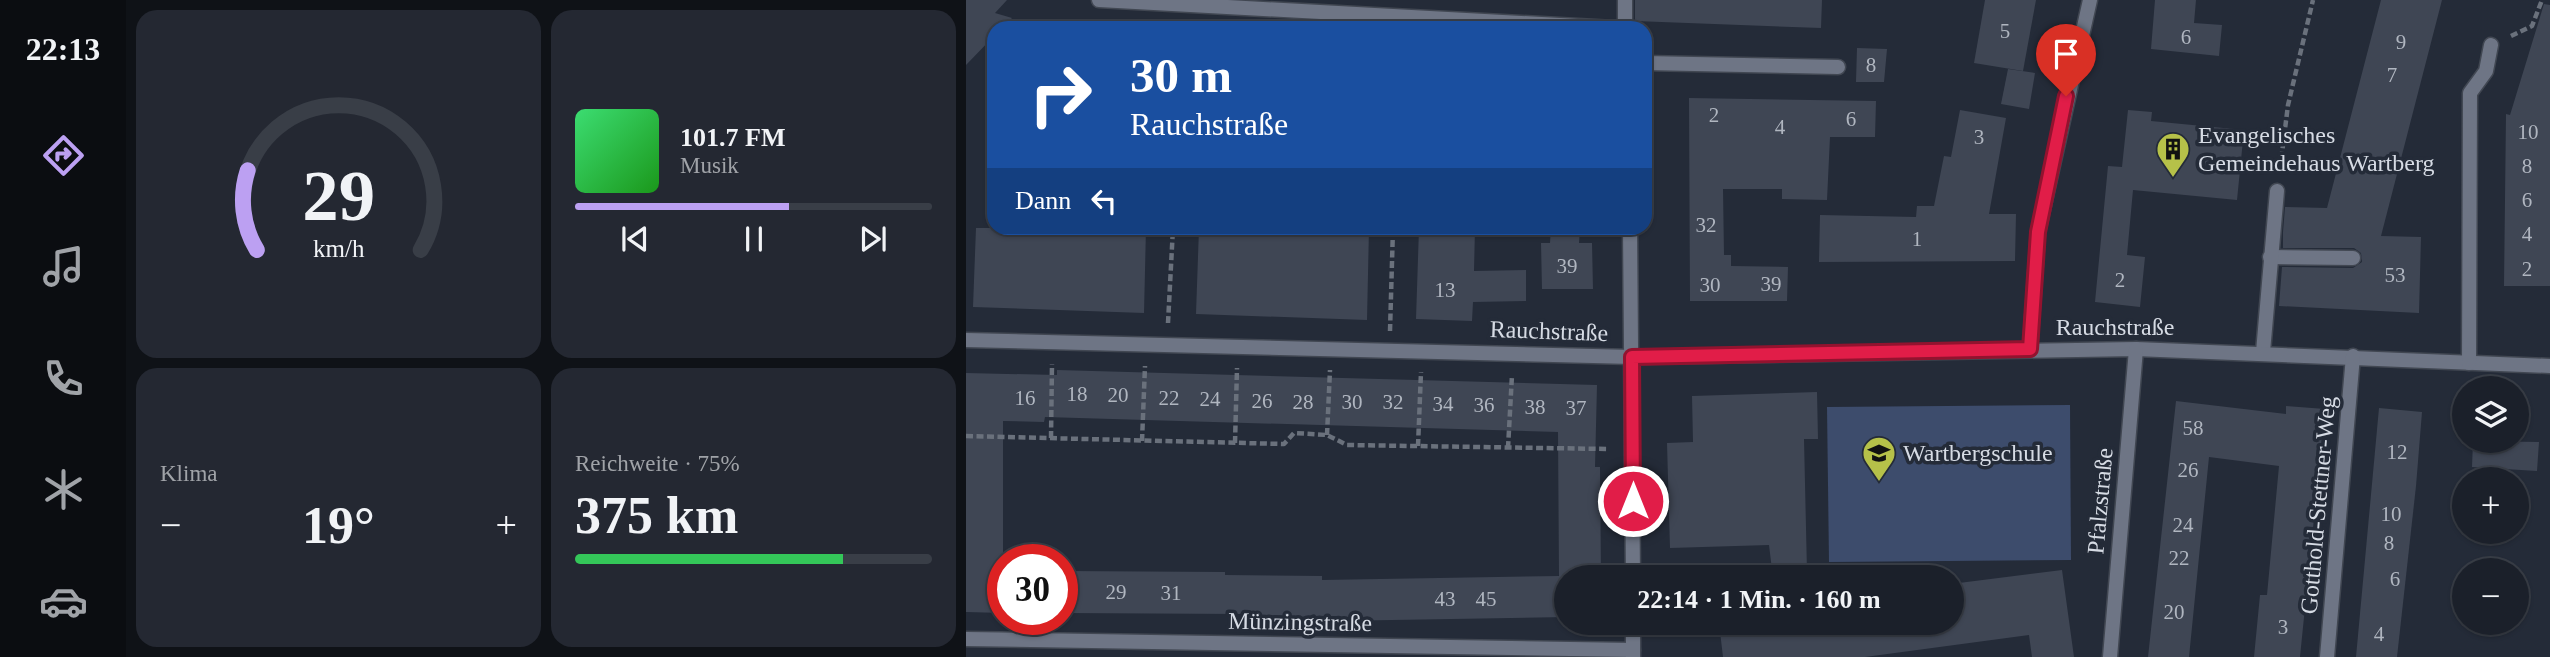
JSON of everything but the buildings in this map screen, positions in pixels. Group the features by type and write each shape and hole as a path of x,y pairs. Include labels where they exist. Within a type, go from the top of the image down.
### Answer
{"street":[{"path":"1099,0 1485,21"},
{"path":"1625,0 1625,21"},
{"path":"2030,349 2038,232 2090,0"},
{"path":"2469,363 2470,93 2486,71 2491,45"},
{"path":"1652,63 1838,67"},
{"path":"2263,352 2277,191"},
{"path":"1629,235 1633,565"},
{"path":"2270,257 2353,258"},
{"name":"Rauchstraße","path":"966,340 1632,357 2136,349 2263,352 2550,366"},
{"name":"Pfalzstraße","path":"2110,657 2136,349"},
{"name":"Gotthold-Stettner-Weg","path":"2327,657 2353,356"},
{"path":"1633,635 1633,653"},
{"name":"Münzingstraße","path":"966,639 1633,653"}],"path":[{"path":"2277,191 2288,105 2313,0"},
{"path":"2491,45 2532,26 2542,0"},
{"path":"1167,345 1173,235"},
{"path":"1389,349 1394,235"},
{"path":"1051,438 1052,342"},
{"path":"1142,441 1146,344"},
{"path":"1235,443 1238,346"},
{"path":"1327,435 1330,348"},
{"path":"1419,446 1421,350"},
{"path":"1508,448 1513,353"},
{"path":"966,436 1284,444 1294,433 1327,435 1347,445 1633,450"}],"shaded area":[{"path":"2070,405 2071,560 1829,562 1827,407"}],"place":[{"name":"Evangelisches Gemeindehaus Wartberg","path":"2173,179"},
{"name":"Wartbergschule","path":"1879,483"}],"route":[{"path":"1633,501 1632,357 2030,349 2038,232 2066,96"}]}
